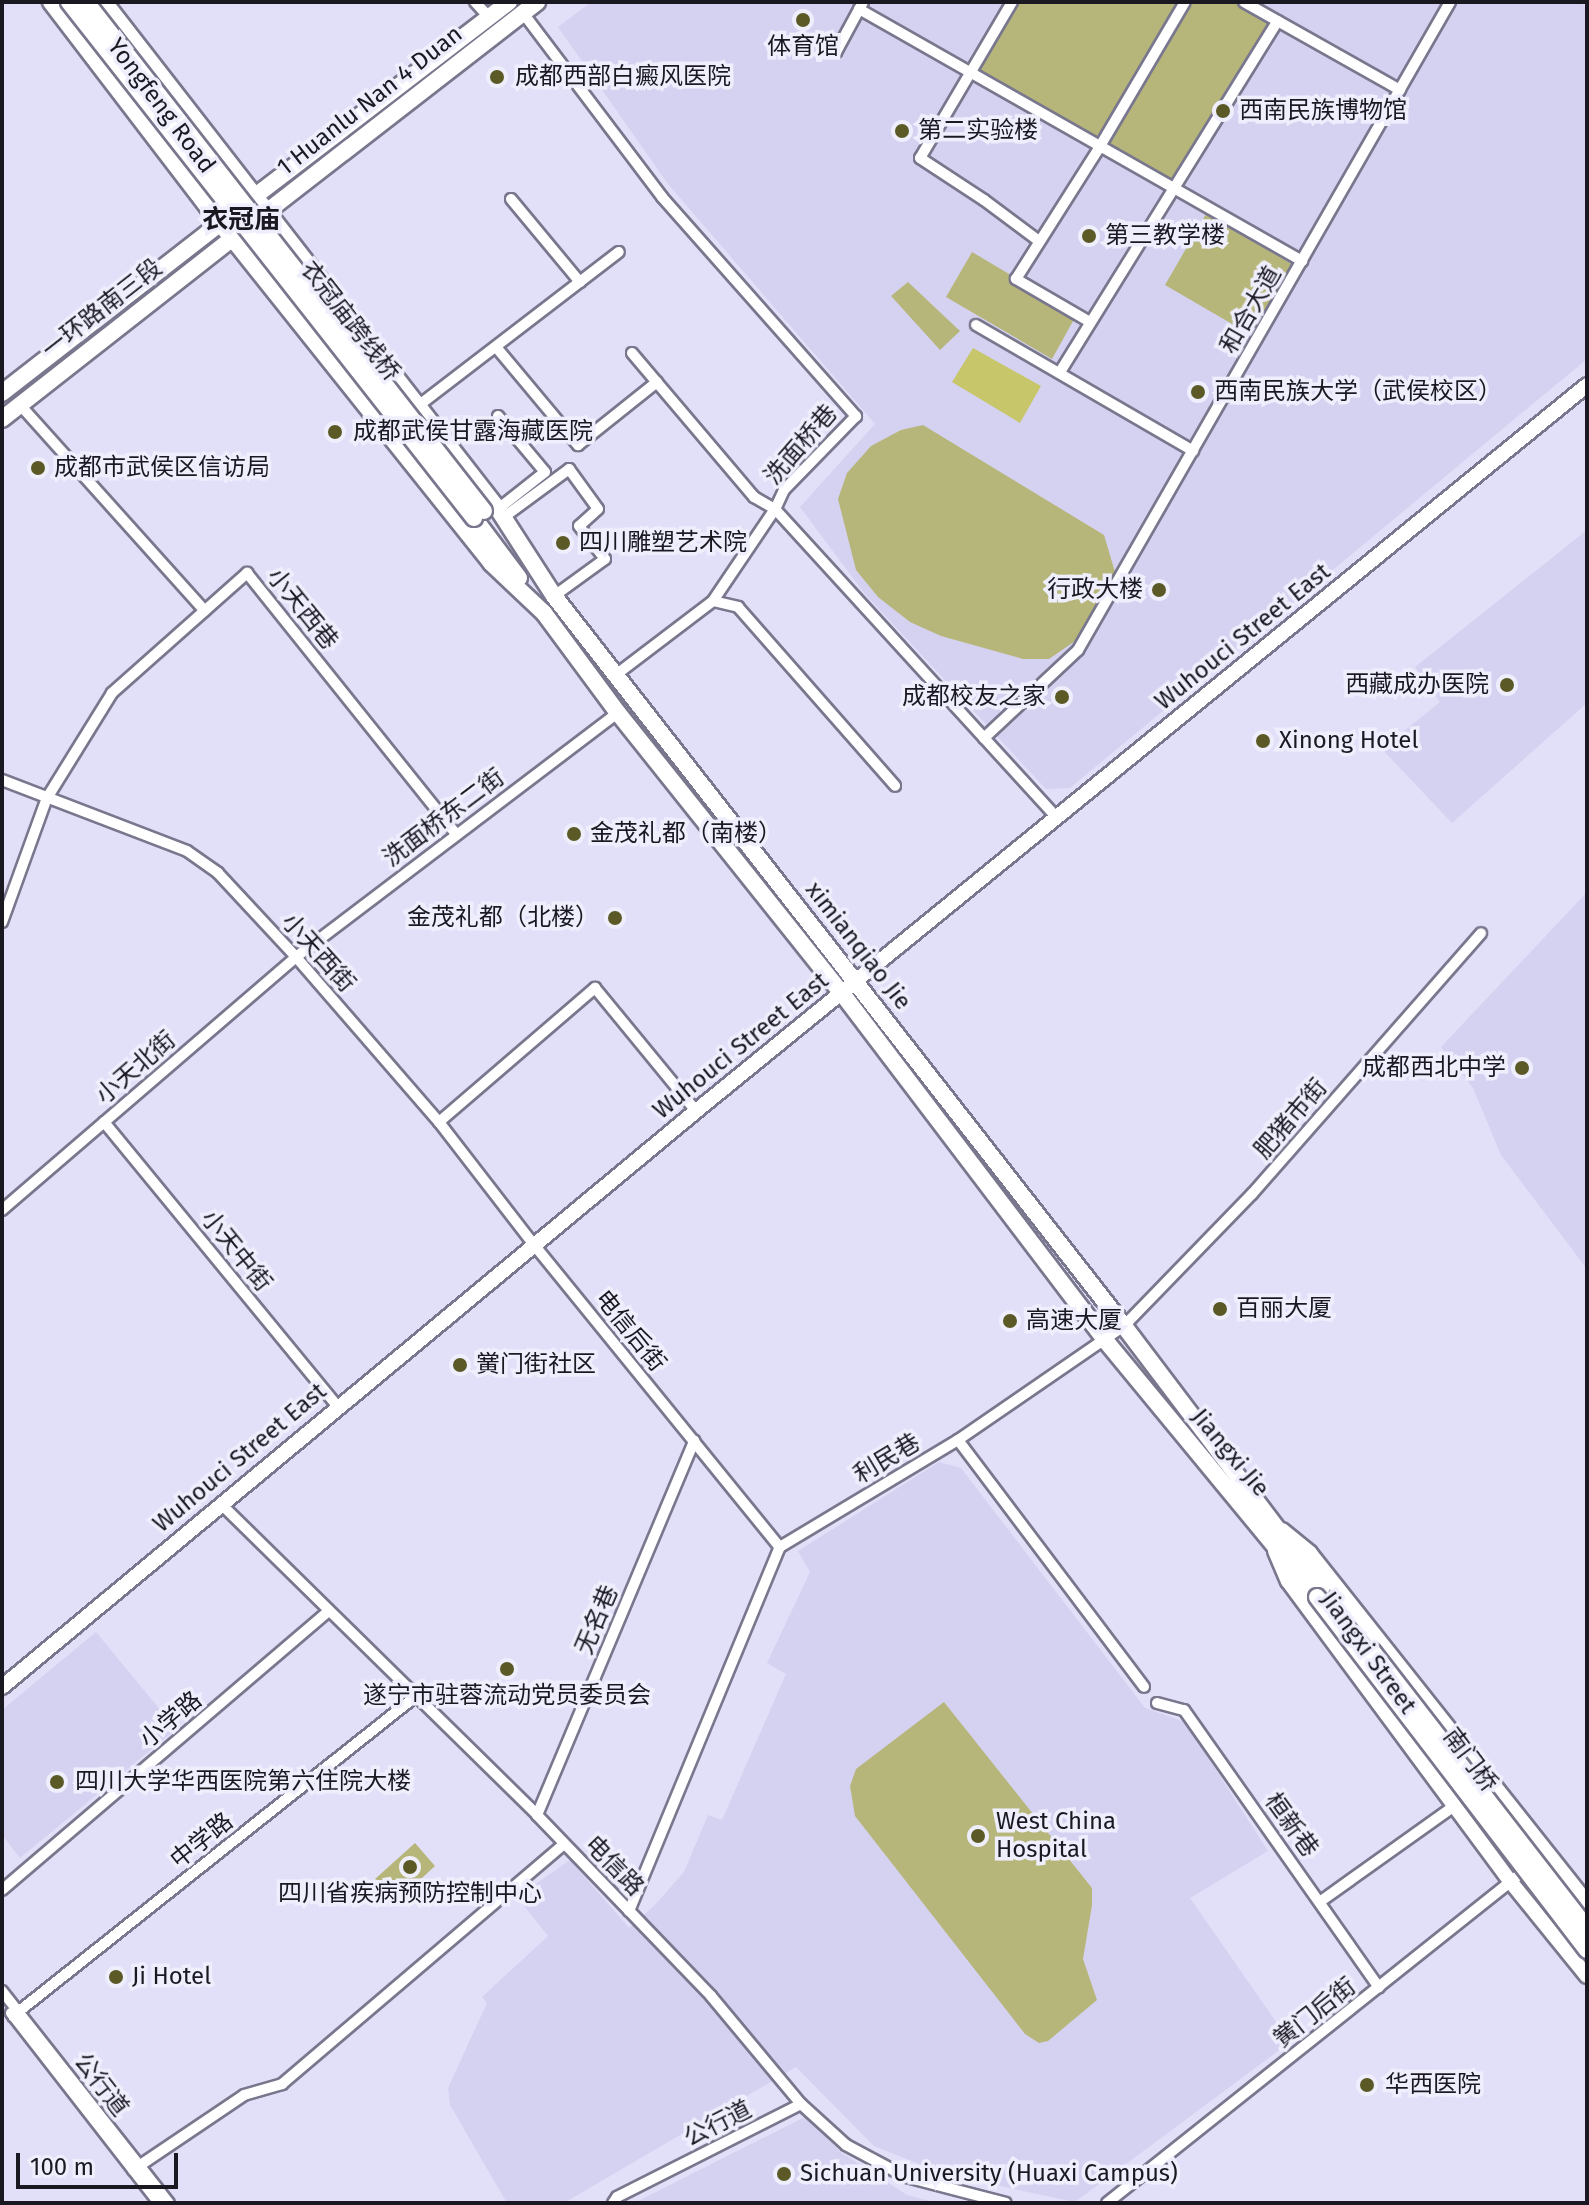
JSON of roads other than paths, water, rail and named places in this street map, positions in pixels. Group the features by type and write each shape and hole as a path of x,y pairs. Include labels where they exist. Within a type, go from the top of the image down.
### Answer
{"main road":[{"name":"Yongfeng Road","path":"51,2 232,238"},
{"name":"衣冠庙跨线桥","path":"69,2 490,514"},
{"name":"衣冠庙跨线桥","path":"86,2 490,514"},
{"name":"Yongfeng Road","path":"104,2 268,211"},
{"name":"1 Huanlu Nan 4 Duan","path":"2,393 489,17 537,2"},
{"name":"1 Huanlu Nan 4 Duan","path":"232,238 516,7"},
{"name":"ximianqiao Jie","path":"268,211 418,406 490,514 617,674 1105,1340"},
{"name":"ximianqiao Jie","path":"232,238 491,563 544,613"},
{"name":"一环路南三段","path":"2,419 232,238"},
{"name":"ximianqiao Jie","path":"490,514 544,613 618,713 849,987 1124,1326"},
{"name":"Jiangxi Jie","path":"1124,1326 1320,1593"},
{"name":"Jiangxi Jie","path":"1105,1340 1275,1533"},
{"name":"南门桥","path":"1320,1593 1587,1928"},
{"name":"南门桥","path":"1320,1593 1584,1956"}],"street":[{"path":"475,2 489,17"},
{"path":"1012,2 920,158 1039,241"},
{"path":"1090,322 1016,279 1099,148 1185,2"},
{"path":"1244,2 1400,90"},
{"name":"和合大道","path":"984,738 1078,650 1450,2"},
{"path":"819,40 836,52 861,5 1099,148 1302,261"},
{"name":"洗面桥巷","path":"516,7 662,197 856,416 784,490 775,509 1057,818"},
{"path":"1060,372 1278,21"},
{"path":"511,199 580,282"},
{"path":"418,406 619,252"},
{"path":"976,325 1193,451"},
{"path":"496,347 578,445 657,382"},
{"path":"617,674 713,601 775,509 754,497 632,353"},
{"name":"Wuhouci Street East","path":"2,1687 696,1111 1587,385"},
{"path":"21,406 205,611"},
{"path":"490,514 545,472 498,416"},
{"path":"490,514 569,469 598,509 579,526 605,559 554,596"},
{"name":"小天西巷","path":"2,922 47,798 112,693 247,573 455,833"},
{"path":"713,601 738,607 895,786"},
{"name":"洗面桥东二街","path":"296,957 455,833 618,713"},
{"name":"小天西街","path":"2,780 187,851 203,861 296,957 439,1122 535,1246"},
{"name":"肥猪市街","path":"1124,1326 1252,1194 1481,933"},
{"name":"小天北街","path":"2,1210 296,957"},
{"path":"439,1122 595,988 696,1111"},
{"name":"小天中街","path":"104,1122 337,1406"},
{"name":"电信后街","path":"535,1246 694,1441"},
{"name":"利民巷","path":"780,1547 958,1440 1124,1326"},
{"path":"958,1440 1144,1687"},
{"path":"629,1911 780,1547 694,1441"},
{"name":"无名巷","path":"537,1815 694,1441"},
{"name":"电信路","path":"221,1504 537,1815 711,1996 801,2104 846,2145 906,2177 1006,2203"},
{"name":"Jiangxi Street","path":"1275,1533 1310,1553 1587,1903"},
{"name":"Jiangxi Street","path":"1275,1533 1288,1581 1510,1881 1566,1950 1584,1956 1587,1976"},
{"name":"小学路","path":"2,1890 329,1611"},
{"name":"中学路","path":"16,2014 416,1696"},
{"name":"桓新巷","path":"1157,1703 1184,1710 1379,1987"},
{"path":"1321,1901 1454,1806"},
{"path":"136,2168 244,2095 282,2084 564,1844"},
{"name":"黉门后街","path":"1107,2203 1547,1854"},
{"path":"1566,1950 1587,1934"},
{"name":"公行道","path":"2,1991 16,2014 136,2168 159,2203"},
{"name":"公行道","path":"2,2002 16,2014"},
{"name":"公行道","path":"613,2203 617,2197 801,2104"},
{"name":"公行道","path":"136,2168 169,2203"}],"place":[{"name":"体育馆","path":"803,20"},
{"name":"成都西部白癜风医院","path":"497,77"},
{"name":"西南民族博物馆","path":"1223,111"},
{"name":"第二实验楼","path":"902,131"},
{"name":"第三教学楼","path":"1089,236"},
{"name":"西南民族大学（武侯校区）","path":"1198,392"},
{"name":"成都武侯甘露海藏医院","path":"335,432"},
{"name":"成都市武侯区信访局","path":"38,468"},
{"name":"四川雕塑艺术院","path":"563,543"},
{"name":"行政大楼","path":"1159,590"},
{"name":"西藏成办医院","path":"1507,685"},
{"name":"成都校友之家","path":"1062,697"},
{"name":"Xinong Hotel","path":"1263,741"},
{"name":"金茂礼都（南楼）","path":"574,834"},
{"name":"金茂礼都（北楼）","path":"615,918"},
{"name":"成都西北中学","path":"1522,1068"},
{"name":"百丽大厦","path":"1220,1309"},
{"name":"高速大厦","path":"1010,1321"},
{"name":"黉门街社区","path":"460,1365"},
{"name":"遂宁市驻蓉流动党员委员会","path":"507,1669"},
{"name":"四川大学华西医院第六住院大楼","path":"57,1782"},
{"name":"West China Hospital","path":"978,1836"},
{"name":"四川省疾病预防控制中心","path":"410,1867"},
{"name":"Ji Hotel","path":"116,1977"},
{"name":"华西医院","path":"1367,2085"},
{"name":"Sichuan University (Huaxi Campus)","path":"784,2174"}],"district":[{"name":"衣冠庙","path":"241,220"}]}
